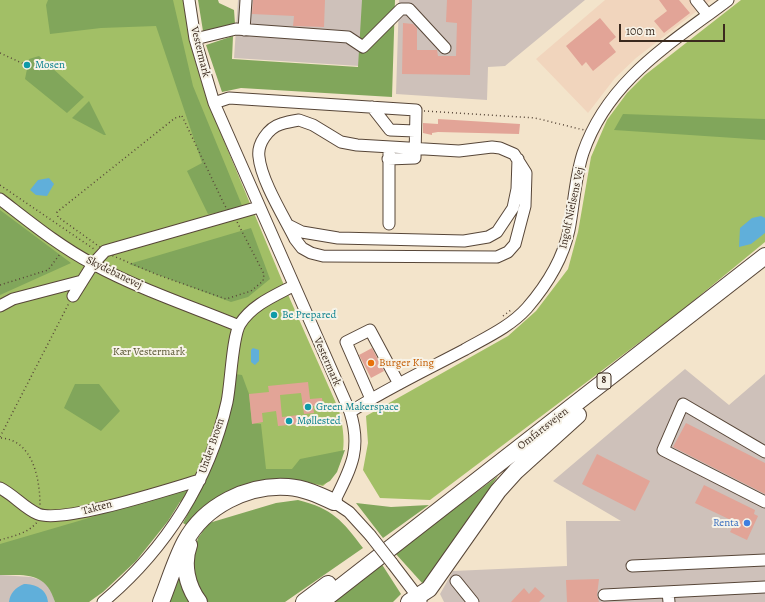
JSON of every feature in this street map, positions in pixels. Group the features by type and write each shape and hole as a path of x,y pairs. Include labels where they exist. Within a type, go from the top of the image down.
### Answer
{"highway":[{"name":"Omfartsvejen","path":"321,602 765,256"},
{"path":"416,600 429,589 498,492 530,457 562,428 765,262"},
{"path":"162,602 185,542 211,512 237,496 270,486 288,487 307,490 334,502"},
{"path":"304,602 392,538 444,506"},
{"path":"199,602 191,589 187,576 186,562 188,548 201,522"}],"street":[{"name":"Vestermark","path":"189,0 195,39 214,103 293,286 350,412 355,428 356,441 352,461 334,502"},
{"path":"244,30 246,0"},
{"path":"696,0 708,15"},
{"name":"Ingolf Nielsens Vej","path":"350,412 371,399 496,332 526,310 551,277 561,256 569,232 583,154 600,116 620,87 640,67 728,0"},
{"path":"195,39 236,29 348,38 363,47 401,9 409,9 445,48"},
{"path":"214,103 228,98 416,110 414,148 415,158 388,158"},
{"path":"372,107 390,130 415,131"},
{"path":"299,120 313,125 341,142 357,145 389,146 459,151 492,147 500,148 514,154 526,173 525,206 515,244 508,252 497,257 323,256 310,253 302,248 295,239 262,171 259,158 260,144 265,136 273,128 280,124 299,120"},
{"path":"389,146 389,224"},
{"path":"288,225 302,232 338,238 464,241 488,237 497,232 513,208 517,189 518,159"},
{"name":"Skydebanevej","path":"0,199 65,247 93,264 154,293 239,326"},
{"path":"73,296 93,264 105,251 259,207"},
{"path":"0,306 13,299 82,281"},
{"name":"Under Broen","path":"104,602 145,562 169,533 200,480 216,440 227,401 235,340 239,326 248,313 257,306 293,286"},
{"path":"371,399 346,342 370,330 399,384"},
{"path":"765,452 683,404 663,450 765,502"},
{"name":"Takten","path":"39,515 53,517 77,514 200,480"},
{"path":"0,488 39,515"},
{"path":"334,502 349,512 370,535 392,563 416,600"},
{"path":"632,566 765,560"},
{"path":"456,581 473,602"},
{"path":"604,595 669,597 765,586"}],"path":[{"path":"0,53 24,64"},
{"path":"416,110 535,118 585,130 582,137"},
{"path":"178,116 183,117 225,206 235,218 265,278 251,291 226,299 158,276 105,251 61,220 58,217 57,212 178,116"},
{"path":"0,185 94,248 93,264"},
{"path":"0,285 48,270 65,247"},
{"path":"0,540 33,528 39,515 40,495 34,465 27,452 19,443 9,438 0,437 73,296"},
{"path":"497,320 515,307"}],"shaded area":[{"path":"238,0 363,0 359,66 234,58"},
{"path":"399,0 585,0 505,66 488,67 487,100 396,94"},
{"path":"605,0 711,0 636,58 615,78 588,113 536,59"},
{"path":"685,369 729,405 765,374 765,602 444,602 440,594 453,571 567,566 566,521 621,521 553,481"},
{"path":"0,575 31,577 44,581 51,589 55,602 0,602"}],"green space":[{"name":"Kær Vestermark","path":"0,0 183,0 194,57 207,100 286,290 339,410 344,441 341,461 337,470 323,486 287,478 204,505 168,500 0,548"},
{"path":"48,0 173,0 193,86 243,208 208,214 187,171 202,163 156,26 101,28 50,34 46,5"},
{"path":"198,0 218,0 219,3 234,10 235,24 203,31"},
{"path":"362,0 395,0 392,97 241,88 222,92 206,45 233,36 232,59 358,67"},
{"path":"741,0 765,0 765,242 681,311 430,500 380,498 363,470 368,443 366,416 508,336 536,311 568,269 578,232 591,157 607,120 627,93 645,75"},
{"path":"39,56 84,97 67,113 25,79 29,59"},
{"path":"89,101 106,135 72,118"},
{"path":"623,114 765,119 765,140 614,130"},
{"path":"0,210 71,263 0,295"},
{"path":"251,228 270,279 248,297 231,302 129,264"},
{"path":"235,374 242,375 249,394 252,423 261,424 266,469 292,469 300,459 345,450 337,472 330,481 322,485 301,481 274,480 188,526 183,523 208,476 220,442"},
{"path":"75,384 99,384 120,411 101,431 64,408"},
{"path":"498,476 423,584 395,553"},
{"path":"188,489 168,521 136,561 103,592 89,602 55,602 51,592 41,580 34,577 19,575 0,575 0,544"},
{"path":"298,500 320,507 336,517 349,530 363,548 285,602 208,602 195,587 191,562 198,538 209,523 276,503"},
{"path":"356,503 391,507 429,505 383,538"},
{"path":"381,563 401,594 393,602 331,602"},
{"path":"177,573 190,602 166,602"}],"water":[{"path":"49,178 54,184 47,196 36,195 30,190 38,180"},
{"path":"761,216 765,218 765,233 751,244 739,247 740,228 752,218"},
{"path":"253,348 259,350 259,361 255,365 251,362 251,350"},
{"path":"24,584 40,588 47,597 48,602 9,602 10,596 14,591"}],"building":[{"path":"253,0 325,0 324,27 293,26 294,16 252,14"},
{"path":"447,0 472,0 470,75 402,74 403,23 413,24 417,28 417,50 437,50 438,56 456,56 457,23 446,22"},
{"path":"659,0 679,0 690,13 664,33 654,21 667,11"},
{"path":"600,18 616,37 609,43 616,52 593,71 586,62 582,66 566,46"},
{"path":"438,119 520,124 519,134 438,132 432,133 432,135 423,133 423,123 438,124"},
{"name":"Burger King","path":"372,348 384,371 371,378 359,355"},
{"path":"308,382 310,399 322,398 323,405 313,406 314,413 304,414 301,393 280,395 282,417 299,415 300,424 278,426 276,411 262,413 263,422 252,424 249,394 269,392 268,386"},
{"path":"686,423 765,463 765,494 673,447"},
{"path":"597,454 650,481 635,511 582,484"},
{"path":"704,485 755,510 754,514 758,516 747,540 730,532 735,522 695,503"},
{"path":"599,579 597,595 599,602 567,602 566,580"},
{"path":"535,587 545,596 539,602 511,602 524,588 529,594"}],"place":[{"name":"Mosen","path":"27,65"},
{"name":"Be Prepared","path":"274,315"},
{"name":"Burger King","path":"371,363"},
{"name":"Green Makerspace","path":"308,407"},
{"name":"Møllested","path":"289,421"},
{"name":"Renta","path":"747,523"}]}
